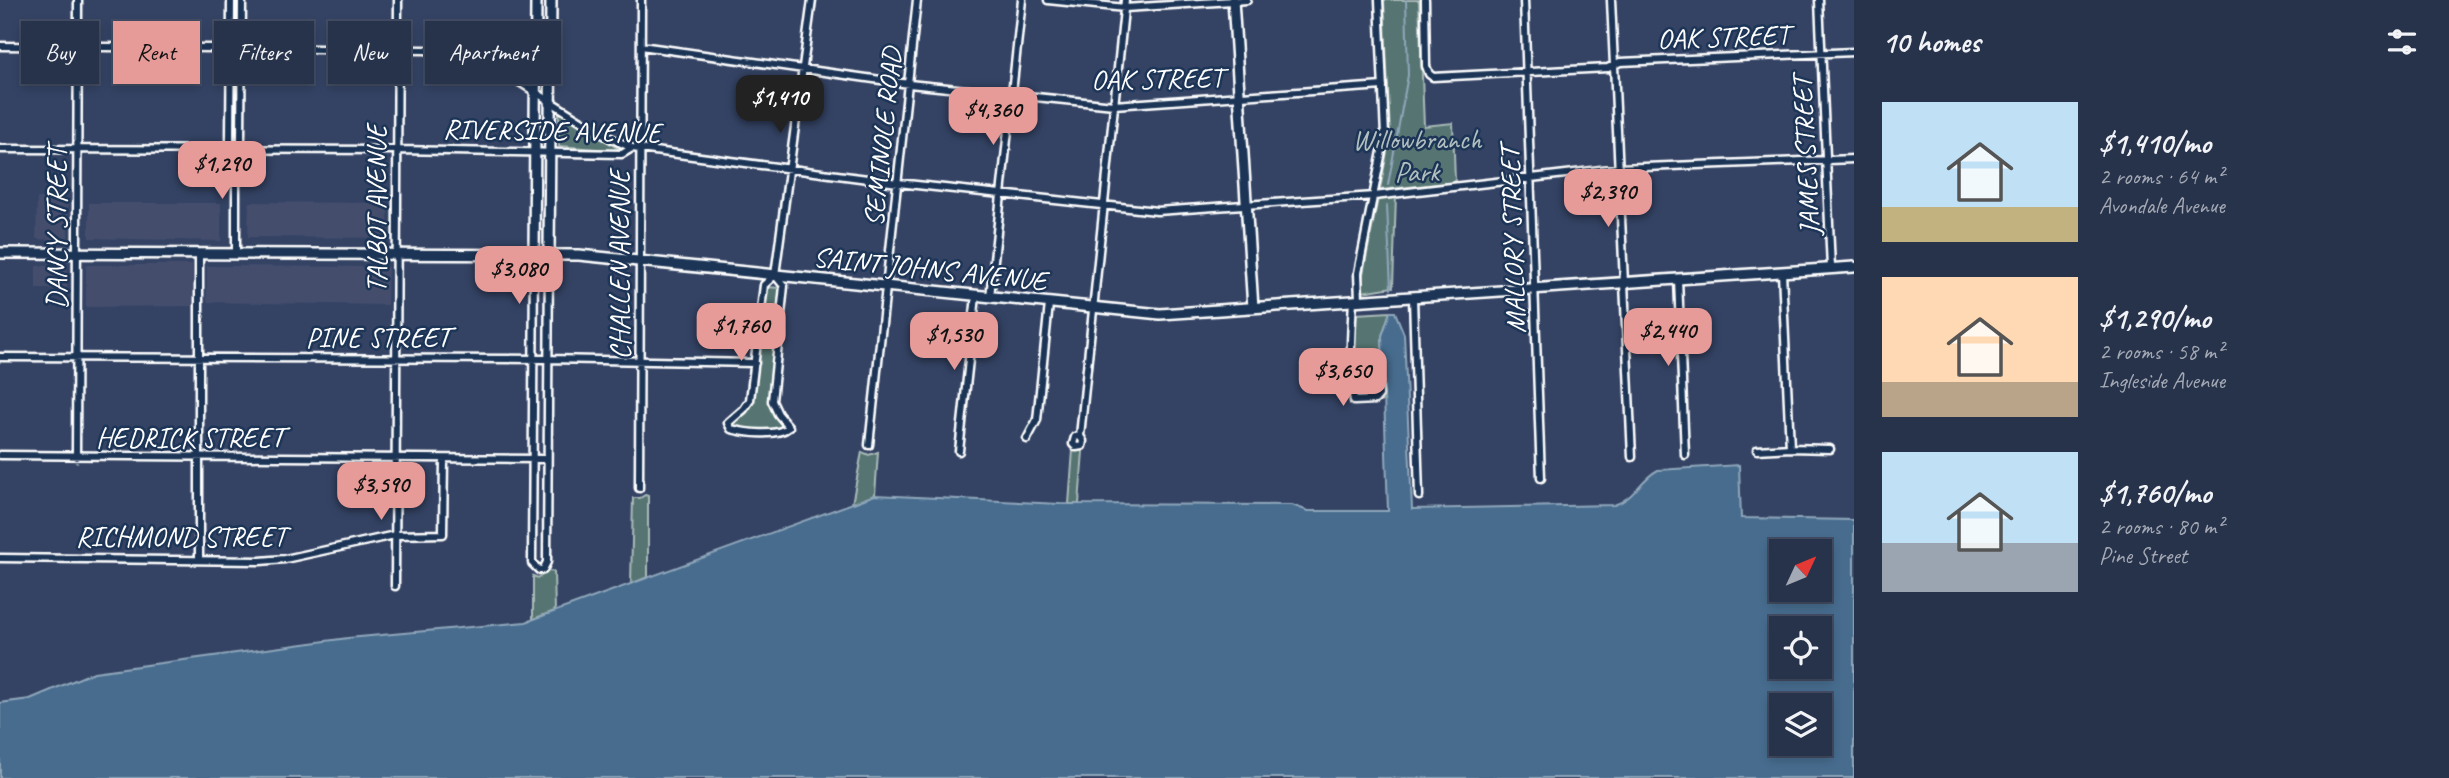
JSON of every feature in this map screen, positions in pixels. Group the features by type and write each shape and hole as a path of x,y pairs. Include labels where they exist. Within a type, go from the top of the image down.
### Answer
{"main road":[{"path":"534,255 536,0"},
{"path":"550,255 551,0"},
{"path":"1233,0 1253,308"},
{"name":"SAINT JOHNS AVENUE","path":"0,253 550,255 640,261 1160,314 1854,267"}],"street":[{"name":"DANCY STREET","path":"78,0 78,21"},
{"path":"231,0 231,21"},
{"path":"242,0 242,21"},
{"name":"TALBOT AVENUE","path":"398,0 398,21"},
{"name":"CHALLEN AVENUE","path":"639,488 641,0"},
{"path":"775,275 784,286 772,401 789,427 783,431 742,432 731,429 728,423 750,400 764,285 775,275 812,0"},
{"name":"SEMINOLE ROAD","path":"869,445 917,0"},
{"path":"990,298 1022,0"},
{"path":"1048,0 1125,4 1247,0"},
{"path":"1352,382 1373,380 1378,385 1379,395 1375,400 1354,401 1349,365 1358,273 1385,136 1379,0"},
{"name":"OAK STREET","path":"1426,0 1426,66 1429,74 1438,77 1608,68 1620,62 1854,52"},
{"name":"MALLORY STREET","path":"1524,0 1541,478"},
{"path":"1611,0 1632,457"},
{"name":"JAMES STREET","path":"1819,0 1831,268"},
{"path":"1080,436 1125,4"},
{"path":"0,46 21,47"},
{"name":"OAK STREET","path":"641,46 909,84 1114,105 1383,86"},
{"path":"99,48 214,47"},
{"path":"411,49 464,56 494,66 602,134 632,148"},
{"name":"DANCY STREET","path":"76,457 78,84"},
{"path":"231,84 230,141 236,150"},
{"path":"236,253 236,150 241,141 242,84"},
{"name":"TALBOT AVENUE","path":"395,586 398,84"},
{"name":"RIVERSIDE AVENUE","path":"0,149 549,151 622,154 632,148 641,148 898,183 1168,211 1374,196 1618,168 1854,159"},
{"path":"198,559 200,253"},
{"path":"534,255 532,563 542,570 547,562 550,255"},
{"path":"1782,272 1790,448"},
{"path":"1678,279 1685,455"},
{"path":"959,451 975,296"},
{"path":"1413,297 1419,496"},
{"path":"1027,439 1037,420 1049,304"},
{"name":"PINE STREET","path":"0,357 548,359 755,363"},
{"path":"1757,450 1830,449"},
{"name":"HEDRICK STREET","path":"0,455 198,459 547,459"},
{"name":"RICHMOND STREET","path":"0,558 260,561 285,559 395,536 443,534 444,459"}],"shaded area":[{"path":"37,198 68,199 68,241 36,239"},
{"path":"249,202 388,203 388,238 248,237"},
{"path":"89,203 221,203 221,241 89,238"},
{"path":"86,265 192,265 193,306 86,307"},
{"path":"36,266 67,266 67,289 36,289"},
{"path":"207,266 388,267 387,305 207,302"},
{"path":"1390,312 1395,312 1404,334 1412,509 1614,505 1627,498 1658,470 1739,465 1741,518 1854,520 1854,778 0,778 0,703 30,699 94,672 348,638 526,622 875,495 1060,504 1292,505 1308,511 1388,511 1382,336"}],"green space":[{"name":"Willowbranch Park","path":"1384,0 1419,0 1424,126 1453,123 1455,182 1380,190 1390,135"},
{"path":"559,112 622,151 559,146"},
{"name":"Willowbranch Park","path":"1396,195 1393,287 1362,292 1378,198"},
{"path":"765,287 781,288 769,404 781,421 778,430 739,428 734,422 753,403"},
{"path":"1390,312 1382,336 1385,401 1357,404 1353,371 1356,314"},
{"path":"1073,450 1083,451 1079,504 1069,504"},
{"path":"862,452 869,455 878,452 875,495 852,504"},
{"path":"648,496 648,577 631,584 633,498"},
{"path":"549,571 554,572 555,611 533,619 533,576 538,578"}],"waterway":[{"path":"1388,185 1408,75 1406,0"},
{"path":"1387,206 1391,289"}]}
